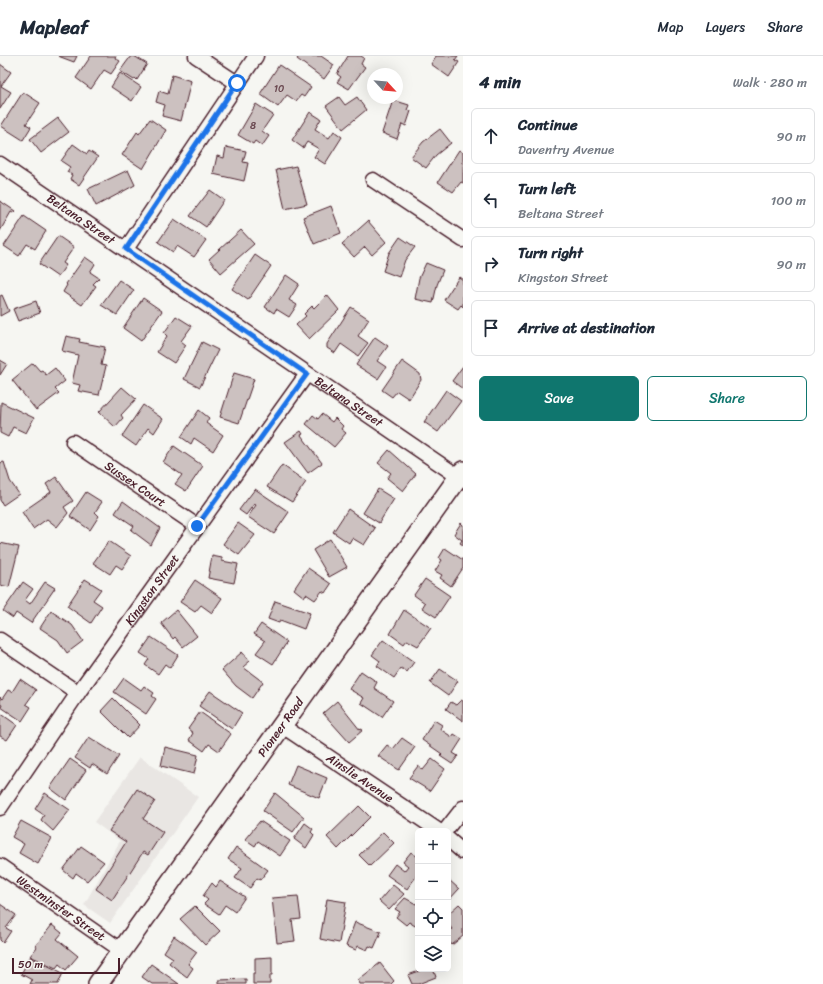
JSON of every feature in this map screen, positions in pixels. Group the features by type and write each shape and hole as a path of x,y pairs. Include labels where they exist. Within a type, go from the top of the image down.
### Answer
{"main road":[{"name":"Pioneer Road","path":"98,984 461,474"}],"street":[{"path":"196,56 237,83"},
{"path":"126,249 256,56"},
{"name":"Beltana Street","path":"0,164 307,374 461,474"},
{"path":"373,180 463,240"},
{"name":"Kingston Street","path":"0,808 78,693 307,374"},
{"name":"Sussex Court","path":"73,442 197,526"},
{"path":"0,640 78,693"},
{"name":"Ainslie Avenue","path":"281,725 435,828"},
{"path":"447,828 463,808"},
{"path":"451,842 463,852"},
{"name":"Westminster Street","path":"0,866 121,950"}],"shaded area":[{"path":"140,757 198,797 110,923 84,905 120,841 94,822"}],"building":[{"path":"58,56 77,56 74,62"},
{"path":"91,56 116,56 115,58 120,61 111,74 104,70 91,89 76,78"},
{"path":"131,56 134,56 147,64 137,80 135,78 134,80 120,71"},
{"path":"299,56 321,56 334,65 324,79 297,59"},
{"path":"348,56 361,56 364,58 361,64 365,67 349,89 337,82 341,77 337,74"},
{"path":"436,56 458,56 455,60 459,62 449,77 431,64"},
{"path":"0,64 11,72 1,86 11,92 0,109"},
{"path":"279,65 311,87 304,97 301,95 296,101 287,95 278,107 260,94"},
{"path":"120,73 141,87 132,101 111,87"},
{"path":"172,75 191,81 181,121 162,116 165,105 156,102 159,91 168,94"},
{"path":"23,92 40,103 26,124 31,127 23,140 1,126"},
{"path":"339,97 345,105 357,97 366,110 343,129 326,106"},
{"path":"403,103 409,105 407,110 411,111 406,126 402,124 397,139 382,133 392,104"},
{"path":"256,104 273,115 262,131 269,136 262,146 255,141 253,144 238,135"},
{"path":"310,112 321,119 315,129 329,138 334,131 342,137 325,164 314,157 319,149 307,142 303,148 292,140"},
{"path":"58,118 69,132 41,153 30,139"},
{"path":"150,119 166,130 143,169 122,155 137,132 139,134"},
{"path":"440,129 451,143 436,155 426,168 411,157 423,142"},
{"path":"73,144 87,154 89,151 98,157 79,185 70,179 72,175 67,172 70,167 61,161"},
{"path":"226,147 246,151 243,162 248,163 244,181 213,174 217,156 224,158"},
{"path":"459,150 463,153 463,183 461,182 453,192 438,182"},
{"path":"296,166 307,204 285,209 276,170"},
{"path":"128,170 135,185 96,206 88,189"},
{"path":"210,190 224,200 206,227 190,216"},
{"path":"0,201 15,211 13,213 11,212 0,231"},
{"path":"331,206 341,233 314,244 303,217"},
{"path":"24,216 46,231 35,249 27,244 19,256 4,246"},
{"path":"174,219 206,240 194,257 177,246 173,252 158,242"},
{"path":"368,221 386,242 372,255 365,247 354,257 342,244"},
{"path":"241,230 254,244 221,273 209,259"},
{"path":"58,236 74,247 63,263 66,265 58,277 39,264"},
{"path":"400,237 415,247 405,260 399,277 383,271 389,253"},
{"path":"255,255 271,266 248,300 232,289"},
{"path":"85,257 95,264 90,272 99,278 93,284 96,286 82,305 63,292 67,285 66,284"},
{"path":"426,263 443,270 437,285 433,303 415,299 419,278"},
{"path":"286,275 299,284 289,300 297,305 289,317 276,309 274,313 265,307"},
{"path":"459,277 463,280 463,307 461,305 458,309 444,300"},
{"path":"119,280 134,290 117,315 101,305"},
{"path":"2,295 9,311 0,316 0,296"},
{"path":"327,295 339,310 309,339 296,325 306,316 304,314 312,306 314,308"},
{"path":"143,298 162,311 141,341 123,328"},
{"path":"36,301 40,313 18,321 13,309"},
{"path":"351,307 369,319 358,336 368,343 358,356 341,344 335,353 327,348 327,344"},
{"path":"176,316 192,326 181,341 186,345 174,363 157,352 167,336 164,333"},
{"path":"66,336 80,339 79,342 105,347 101,365 106,366 99,395 78,391 80,385 72,383 78,355 62,351"},
{"path":"375,337 388,346 377,361 386,367 378,379 356,365"},
{"path":"202,342 218,350 200,387 184,379"},
{"path":"0,360 7,364 0,375"},
{"path":"402,361 420,374 421,380 409,399 397,391 392,397 382,390"},
{"path":"33,363 46,375 55,368 65,381 55,389 59,393 36,410 12,380"},
{"path":"463,366 463,389 452,381"},
{"path":"234,373 254,379 239,423 220,417"},
{"path":"122,387 136,399 121,415 123,418 115,427 99,412"},
{"path":"446,390 461,401 438,432 424,422"},
{"path":"1,402 34,418 26,433 13,427 8,437 0,433"},
{"path":"143,405 163,419 154,433 148,428 136,446 122,436"},
{"path":"199,410 209,418 206,423 223,435 213,451 194,438 191,444 181,437"},
{"path":"322,414 332,422 335,418 343,426 341,429 346,433 334,447 306,424 313,415 318,419"},
{"path":"301,431 303,434 301,435 322,463 308,473 285,442"},
{"path":"174,446 203,466 186,491 175,484 182,475 163,462"},
{"path":"389,450 416,474 403,491 387,478 391,473 378,463"},
{"path":"4,462 10,481 19,494 3,505 0,500 0,463"},
{"path":"282,465 306,482 292,502 267,487"},
{"path":"56,477 73,501 64,507 68,513 57,527 47,519 33,529 22,512 51,492 46,484"},
{"path":"255,489 289,512 274,534 248,517 256,505 254,504 246,515 239,510"},
{"path":"378,489 394,499 379,523 363,513"},
{"path":"86,492 102,502 95,512 99,516 90,530 70,516"},
{"path":"123,501 160,528 151,545 131,530 134,526 115,513"},
{"path":"348,509 375,528 364,545 352,538 349,543 333,532"},
{"path":"238,523 255,535 239,555 223,544"},
{"path":"461,523 463,525 463,545 460,543 462,540 454,534"},
{"path":"330,539 347,567 329,577 313,550"},
{"path":"109,541 131,556 122,569 116,565 110,574 93,563"},
{"path":"0,543 19,547 9,587 0,585"},
{"path":"445,548 463,560 463,568 451,586 440,578 442,575 435,571 442,560 439,558"},
{"path":"212,556 222,558 222,561 238,564 234,583 208,578"},
{"path":"308,568 331,584 325,593 322,591 315,600 306,594 304,597 294,589"},
{"path":"85,579 101,589 93,600 102,606 91,623 67,606"},
{"path":"425,579 450,596 436,617 422,608 425,603 414,595"},
{"path":"195,580 222,598 212,613 201,605 195,612 180,602"},
{"path":"23,582 33,589 25,600 30,604 45,582 55,588 31,623 16,613 13,618 3,611"},
{"path":"275,601 310,613 304,629 280,620 279,623 268,619"},
{"path":"176,610 197,636 183,647 175,637 173,639 161,623"},
{"path":"404,610 431,628 418,646 407,640 404,644 390,634"},
{"path":"51,611 72,625 83,641 67,653 58,640 40,628"},
{"path":"261,624 287,642 273,664 256,653 265,641 254,634"},
{"path":"151,637 178,655 170,668 165,664 158,674 145,665 149,659 140,653"},
{"path":"383,640 414,662 407,672 401,668 394,678 377,666 380,661 372,655"},
{"path":"242,652 250,661 243,667 263,682 252,698 236,686 222,670"},
{"path":"440,669 458,681 448,696 430,683"},
{"path":"361,671 377,682 374,688 393,701 382,717 361,703 364,698 349,689"},
{"path":"124,678 141,690 144,686 154,693 152,696 156,699 146,714 114,692"},
{"path":"20,679 36,690 26,704 31,707 22,721 1,707 2,705 0,704 0,697 2,699 8,690 12,692"},
{"path":"210,691 242,713 232,729 199,706"},
{"path":"113,698 140,725 128,738 101,711"},
{"path":"461,700 463,701 463,721 446,709 451,702 456,705"},
{"path":"337,701 360,730 363,730 349,742 323,713"},
{"path":"200,712 231,734 219,751 209,744 204,751 189,740 193,733 188,729"},
{"path":"0,713 17,725 7,740 0,736"},
{"path":"434,720 442,725 440,729 452,737 454,734 462,739 453,753 458,756 452,764 440,756 442,754 422,740"},
{"path":"89,737 119,756 107,774 92,764 90,768 75,758"},
{"path":"402,738 415,747 399,770 378,756 387,745 393,749"},
{"path":"165,747 198,755 194,774 161,766"},
{"path":"70,759 86,770 66,800 50,788"},
{"path":"432,759 445,769 430,791 409,778 418,766 423,770"},
{"path":"296,765 327,778 319,798 288,785"},
{"path":"137,789 155,801 143,819 163,832 148,855 143,852 112,900 96,889 126,842 109,831"},
{"path":"45,793 70,810 53,831 41,820 44,815 35,809"},
{"path":"275,793 304,817 293,832 263,811"},
{"path":"359,806 370,817 338,849 327,837"},
{"path":"21,821 52,838 38,864 19,853 24,844 12,837"},
{"path":"260,821 290,841 280,856 258,841 255,846 245,839"},
{"path":"305,823 313,829 311,832 314,835 306,848 294,839"},
{"path":"383,832 394,843 370,866 359,855"},
{"path":"81,846 104,862 87,881 76,873 73,878 63,870"},
{"path":"236,847 268,870 260,880 257,878 250,888 235,878 242,868 228,859"},
{"path":"411,852 415,855 415,878 407,889 387,875 395,864 404,871 408,866 403,862"},
{"path":"220,881 245,897 235,912 225,905 219,914 204,904 208,900 203,896 212,883 216,887"},
{"path":"451,882 459,889 451,898"},
{"path":"393,885 404,894 389,910 379,901"},
{"path":"298,896 301,919 292,920 295,941 277,943 272,898"},
{"path":"405,898 415,903 415,926 409,922 406,925 396,917 400,912 395,909"},
{"path":"327,899 346,902 339,943 320,939"},
{"path":"0,904 16,915 6,928 11,931 3,943 0,940"},
{"path":"459,904 463,908 463,936 452,945 451,944 451,911"},
{"path":"195,906 220,931 205,945 180,919"},
{"path":"355,922 381,932 374,948 369,946 367,950 358,946 356,950 346,946"},
{"path":"52,925 62,933 57,939 78,956 66,970 59,964 56,968 30,956 37,947 35,946"},
{"path":"174,936 197,952 188,964 193,968 187,977 169,963 173,958 164,952"},
{"path":"30,957 63,973 58,984 30,984 32,980 21,974"},
{"path":"272,957 272,975 270,975 270,984 253,984 255,958"},
{"path":"380,963 394,981 391,984 360,984 358,980"},
{"path":"151,964 179,984 152,984 142,977"},
{"path":"416,972 434,972 436,977 418,984 412,984 408,975"},
{"path":"246,979 246,984 219,984 219,980"}],"route":[{"path":"197,526 307,374 126,249 237,83"}]}
